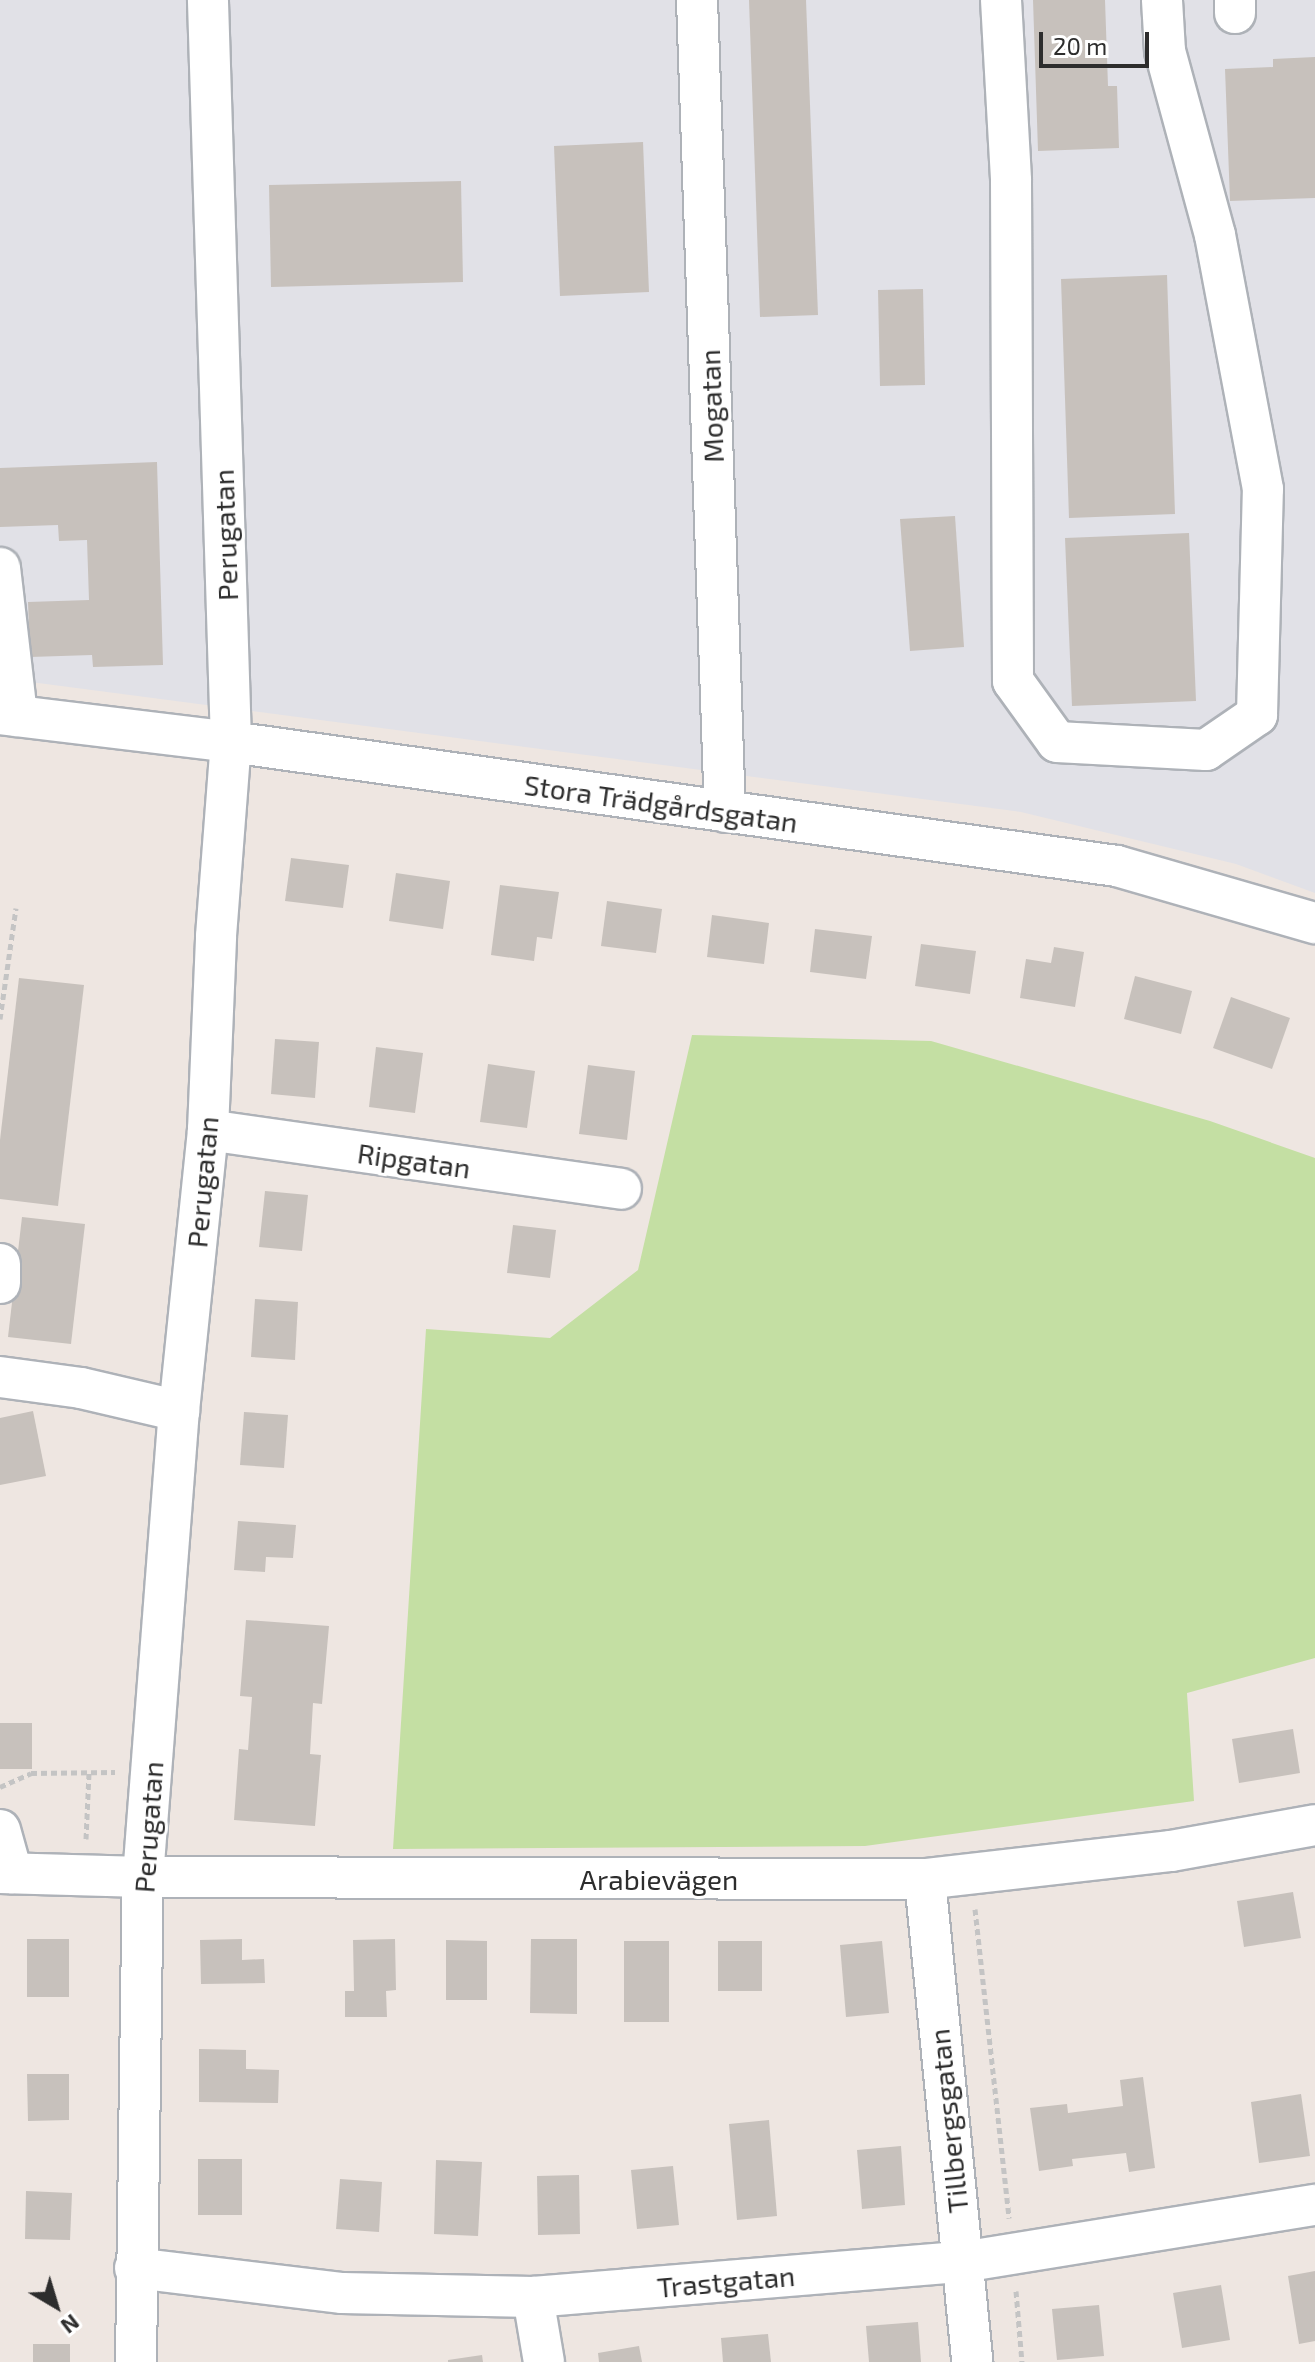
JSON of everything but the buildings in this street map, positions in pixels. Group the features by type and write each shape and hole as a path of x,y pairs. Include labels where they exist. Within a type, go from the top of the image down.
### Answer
{"street":[{"name":"Perugatan","path":"136,2362 143,1877 179,1411 208,1130 216,936 231,742 208,0"},
{"name":"Mogatan","path":"697,0 725,812"},
{"path":"1001,0 1011,181 1013,681 1057,742 1206,750 1257,715 1263,489 1215,235 1165,51 1162,0"},
{"path":"0,568 9,715"},
{"name":"Stora Trädgårdsgatan","path":"9,715 231,742 1117,866 1315,923"},
{"name":"Ripgatan","path":"208,1130 621,1189"},
{"path":"0,1264 0,1283"},
{"path":"0,1377 81,1388 179,1411"},
{"name":"Arabievägen","path":"6,1873 143,1877 925,1879 1171,1851 1315,1825"},
{"path":"0,1830 6,1873"},
{"name":"Tillbergsgatan","path":"925,1879 972,2362"},
{"name":"Trastgatan","path":"135,2268 342,2293 533,2297 962,2262 1315,2205"},
{"path":"533,2297 544,2362"}],"path":[{"path":"0,1019 16,908"},
{"path":"0,1787 31,1773 152,1771"},
{"path":"84,1875 89,1772"},
{"path":"971,1874 1022,2362"}],"shaded area":[{"path":"0,0 1315,0 1315,893 1236,864 1021,812 0,678"}],"green space":[{"path":"692,1035 931,1041 1210,1121 1315,1158 1315,1658 1187,1693 1194,1801 865,1846 393,1849 426,1329 550,1338 638,1270"}]}
